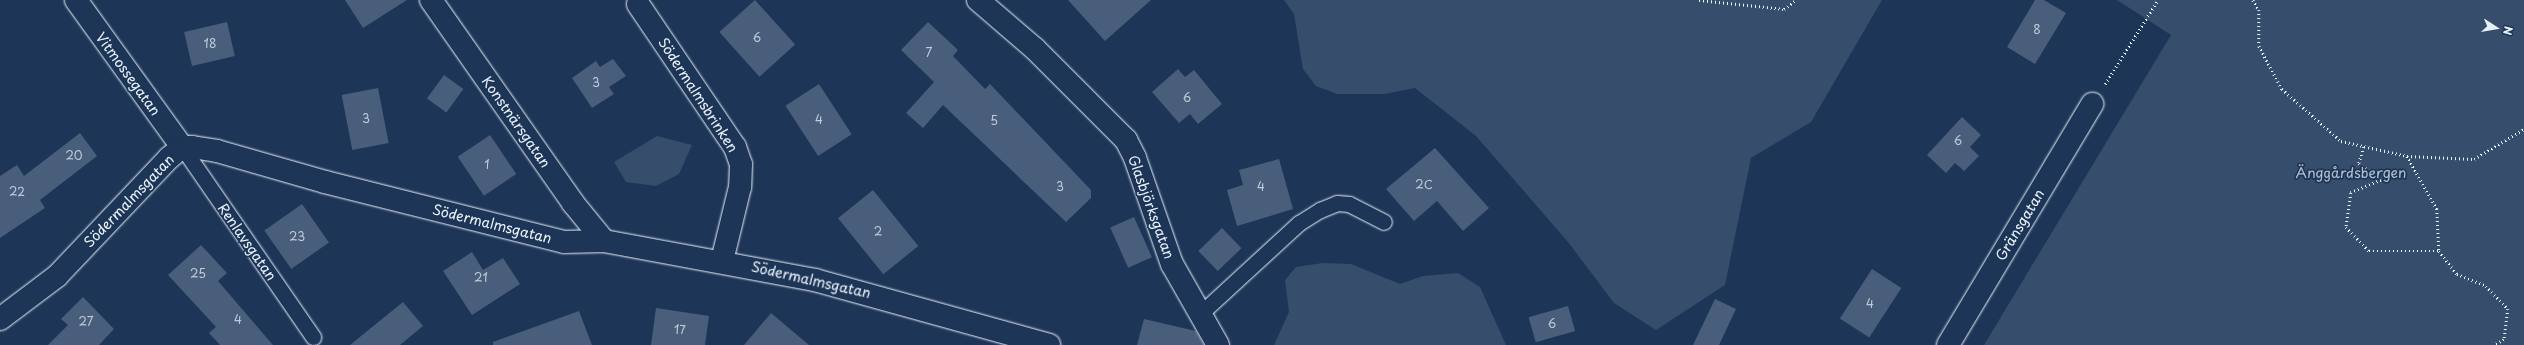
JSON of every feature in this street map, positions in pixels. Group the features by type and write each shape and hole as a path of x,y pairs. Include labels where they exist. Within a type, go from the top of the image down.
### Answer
{"street":[{"name":"Vitmossegatan","path":"76,0 182,147"},
{"name":"Konstnärsgatan","path":"431,0 573,203 604,241"},
{"name":"Glasbjörksgatan","path":"978,0 1040,54 1126,140 1135,158 1172,264 1202,313 1218,345"},
{"name":"Södermalmsbrinken","path":"638,4 735,147 741,164 740,187 722,261"},
{"name":"Gränsgatan","path":"1948,345 2092,104"},
{"name":"Södermalmsgatan","path":"0,319 57,276 182,147 217,150 325,182 564,242 604,241 722,261 879,296 1049,345"}],"lane":[{"name":"Renlavsgatan","path":"182,147 313,337"},
{"path":"1202,313 1299,222 1320,210 1337,203 1349,204 1384,222"}],"path":[{"path":"1699,0 1784,9 1796,0"},
{"path":"2092,104 2158,0"},
{"path":"2253,0 2259,10 2259,46 2282,89 2341,142 2407,156 2474,159 2524,129"},
{"path":"2364,147 2359,163 2381,180 2351,193 2346,227 2369,251 2439,251"},
{"path":"2407,156 2437,208 2439,251 2457,274 2486,286 2508,309 2504,340 2494,345"}],"green space":[{"path":"1284,0 1882,0 1811,122 1751,158 1725,285 1656,330 1614,303 1568,242 1476,136 1415,88 1384,94 1337,94 1316,86 1303,69 1294,14"},
{"name":"Änggårdsbergen","path":"2117,0 2524,0 2524,345 1984,345 2171,35"},
{"path":"657,136 692,145 679,174 656,186 626,182 614,162"},
{"path":"1323,263 1351,264 1400,284 1423,276 1458,273 1480,287 1506,345 1274,345 1289,312 1285,280 1296,267"}],"building":[{"path":"345,0 407,0 363,28"},
{"path":"755,0 795,45 759,77 719,32"},
{"path":"1068,0 1151,0 1105,41"},
{"path":"2035,0 2044,0 2066,13 2035,64 2007,47"},
{"path":"227,22 235,56 192,66 184,32"},
{"path":"928,22 958,50 953,56 985,89 990,84 1091,190 1091,198 1066,222 943,105 923,128 906,113 934,82 901,50"},
{"path":"613,59 626,76 609,87 614,94 592,108 572,78 596,61 600,67"},
{"path":"1178,69 1185,77 1194,70 1222,104 1198,124 1190,114 1179,123 1152,92"},
{"path":"444,75 463,89 446,113 427,98"},
{"path":"819,84 852,134 818,156 785,106"},
{"path":"378,88 389,143 352,150 342,95"},
{"path":"1962,117 1981,135 1970,147 1979,156 1964,171 1955,163 1946,173 1927,155"},
{"path":"80,133 97,156 40,200 45,208 0,238 0,176 17,165 24,176"},
{"path":"490,135 516,174 484,196 458,157"},
{"path":"1435,148 1489,208 1463,231 1437,201 1414,221 1386,189"},
{"path":"1279,159 1293,209 1237,226 1227,190 1243,185 1239,170"},
{"path":"873,190 918,246 883,274 838,218"},
{"path":"302,204 329,243 291,269 264,230"},
{"path":"1134,217 1152,257 1128,268 1110,228"},
{"path":"1222,228 1241,248 1218,271 1198,251"},
{"path":"201,245 227,273 218,281 273,345 220,345 209,333 216,327 168,275"},
{"path":"472,252 483,270 503,258 520,284 472,315 443,271"},
{"path":"1872,269 1901,288 1869,338 1840,318"},
{"path":"83,297 114,329 99,345 48,345 68,325 61,319"},
{"path":"1715,299 1736,309 1719,345 1693,345"},
{"path":"403,302 423,326 400,345 350,345"},
{"path":"1568,306 1575,331 1536,342 1529,317"},
{"path":"656,308 709,316 705,345 651,345"},
{"path":"579,311 592,345 493,345 493,342"},
{"path":"771,313 809,345 744,345"},
{"path":"1144,319 1196,331 1204,345 1137,345"}]}
